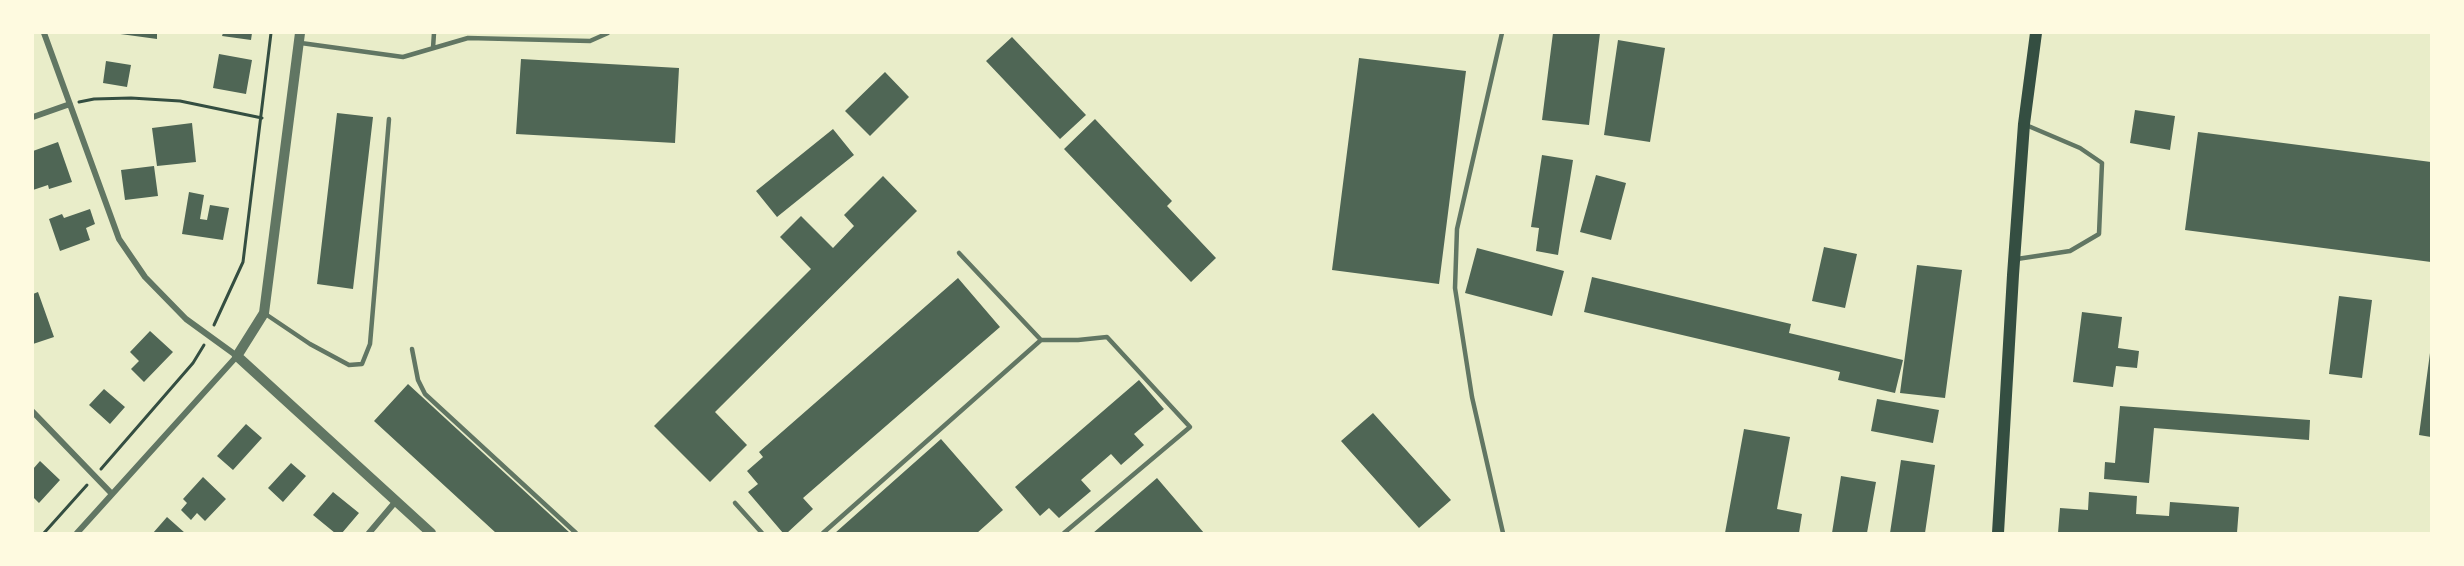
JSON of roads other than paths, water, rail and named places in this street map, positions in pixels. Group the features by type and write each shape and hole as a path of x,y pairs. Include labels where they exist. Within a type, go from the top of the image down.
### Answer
{"main road":[{"path":"1998,533 2024,124 2036,33"}],"street":[{"path":"44,33 119,239 145,277 186,319 237,356 430,533"},
{"path":"46,40 51,33"},
{"path":"77,533 237,356 264,313 299,38"},
{"path":"33,117 70,104"},
{"path":"33,412 112,494"},
{"path":"369,533 396,501"}],"lane":[{"path":"433,48 434,33"},
{"path":"299,38 403,57 468,38 590,41 608,33"},
{"path":"1502,33 1457,229 1455,288 1472,397 1503,533"},
{"path":"264,313 310,344 349,365 362,364 370,344 389,119"},
{"path":"2014,260 2070,251 2099,234 2102,163 2080,148 2024,124"},
{"path":"959,253 1041,340"},
{"path":"822,533 1041,340 1107,337 1190,428 1064,533"},
{"path":"412,349 418,380 425,394 576,533"},
{"path":"735,503 762,533"}]}
